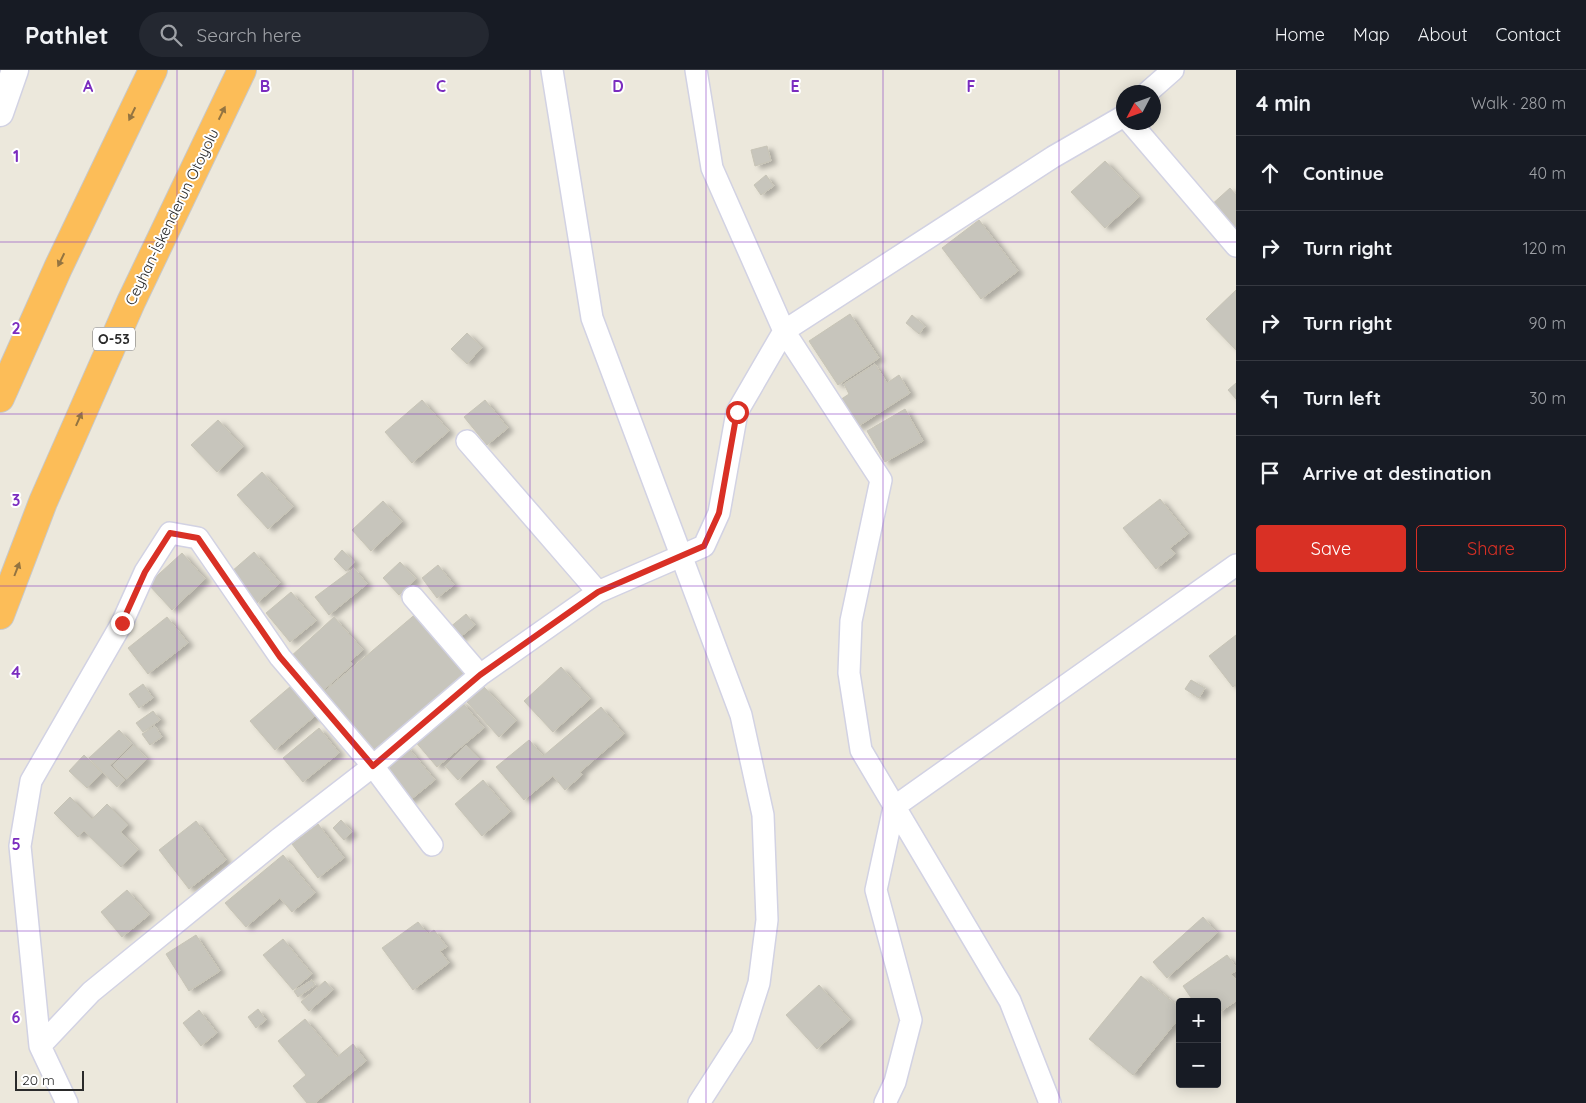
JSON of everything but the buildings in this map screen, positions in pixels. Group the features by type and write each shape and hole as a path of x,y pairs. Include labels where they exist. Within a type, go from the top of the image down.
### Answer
{"highway":[{"path":"0,398 58,268 153,70"},
{"name":"Ceyhan-İskenderun Otoyolu","path":"0,615 43,502 131,302 242,70"}],"street":[{"path":"0,113 15,70"},
{"path":"552,70 592,318 741,714 764,815 767,910 759,983 742,1036 699,1103"},
{"path":"696,70 712,168 784,331 881,480 851,621 849,673 861,750 1010,1001 1050,1103"},
{"path":"1156,85 1172,70"},
{"path":"40,1046 91,992 280,838 373,766 480,675 598,592 704,546 719,513 737,412 784,331 1053,157 1116,121"},
{"path":"1137,130 1236,246"},
{"path":"466,441 598,592"},
{"path":"67,1103 40,1046 20,846 31,781 122,623 145,572 170,533 198,538 280,657 373,766 432,845"},
{"path":"885,1103 895,1082 911,1020 876,890 894,807 1236,565"},
{"path":"413,597 480,675"}],"route":[{"path":"122,623 145,572 170,533 198,538 280,657 373,766 480,675 598,592 704,546 719,513 737,412"}]}
